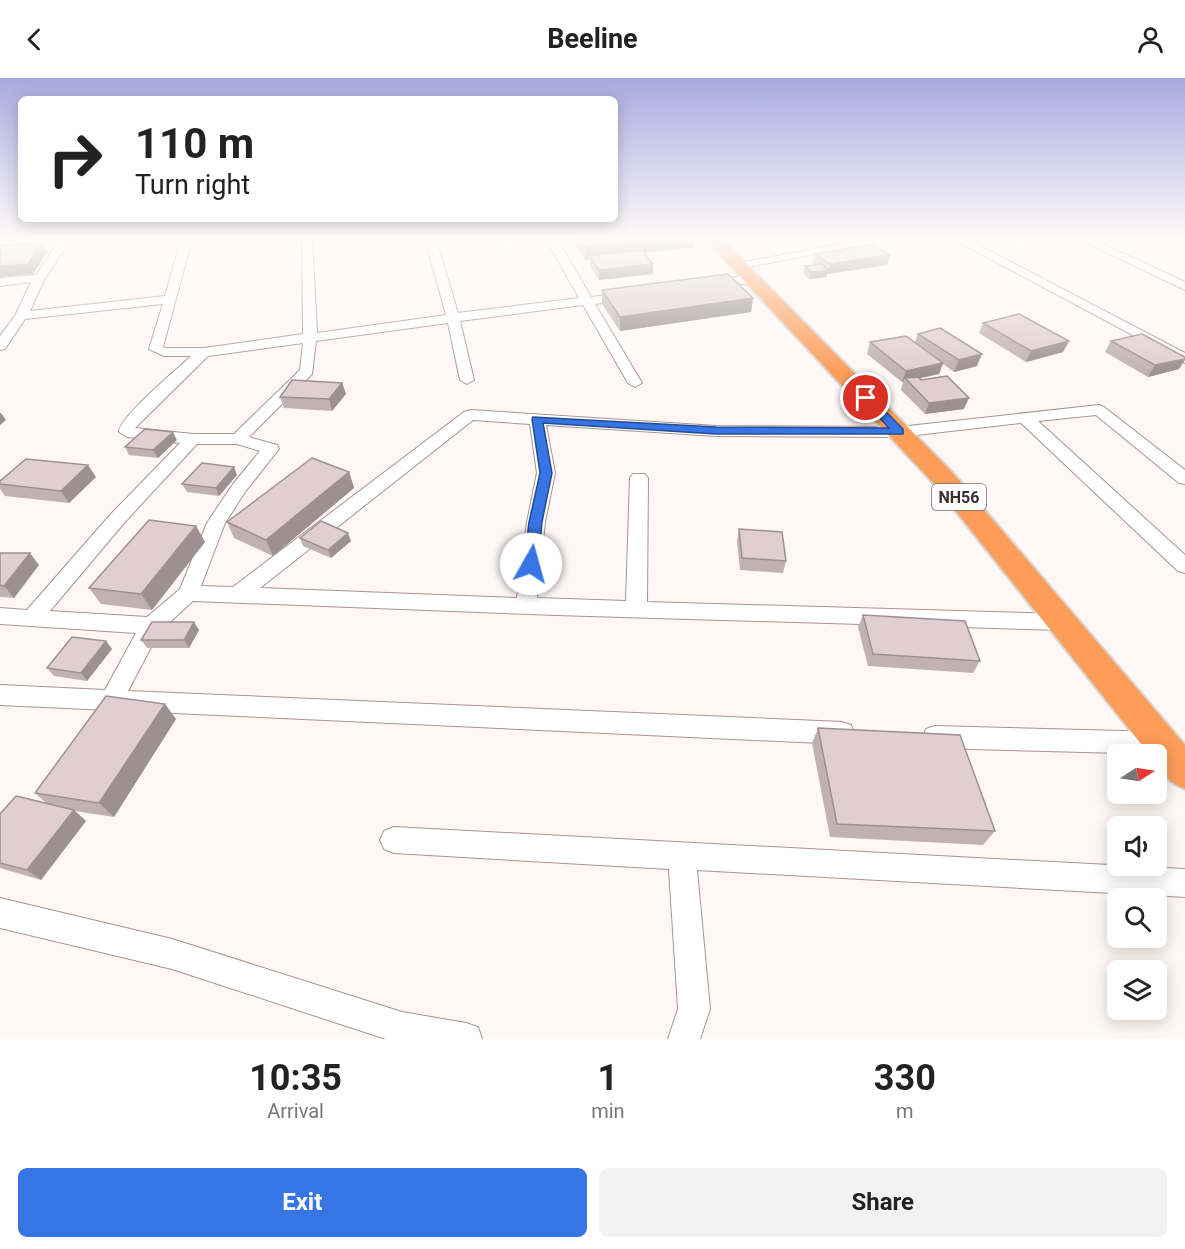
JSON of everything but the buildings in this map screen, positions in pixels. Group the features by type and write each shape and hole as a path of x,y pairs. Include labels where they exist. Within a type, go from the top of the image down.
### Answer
{"highway":[{"name":"NH56","path":"756,284 944,479 1185,772"}],"street":[{"path":"0,357 0,348 21,316 36,284"},
{"path":"174,284 156,350 164,352 204,352 646,293"},
{"path":"237,439 307,371 310,337 308,284"},
{"path":"443,284 467,380"},
{"path":"577,284 635,383"},
{"path":"692,287 703,284"},
{"path":"1042,284 1185,360"},
{"path":"21,316 170,299"},
{"path":"111,701 151,626 188,593 216,523 239,488 271,449 237,439 193,439 127,432 127,427 144,408 204,352"},
{"path":"237,595 470,415 716,430 899,432 1099,410 1185,479"},
{"path":"1025,418 1185,566"},
{"path":"526,606 536,522 546,473 537,419"},
{"path":"32,618 117,519 193,439"},
{"path":"1167,464 1185,461"},
{"path":"636,609 639,478"},
{"path":"188,593 1062,622"},
{"path":"0,616 151,626"},
{"path":"0,695 868,734"},
{"path":"916,736 1161,742"},
{"path":"394,840 1185,883"},
{"path":"682,855 694,1009 684,1039"},
{"path":"0,913 172,954 400,1034 466,1039"}],"route":[{"path":"531,564 536,522 546,473 537,419 716,430 899,432 866,398"}]}
